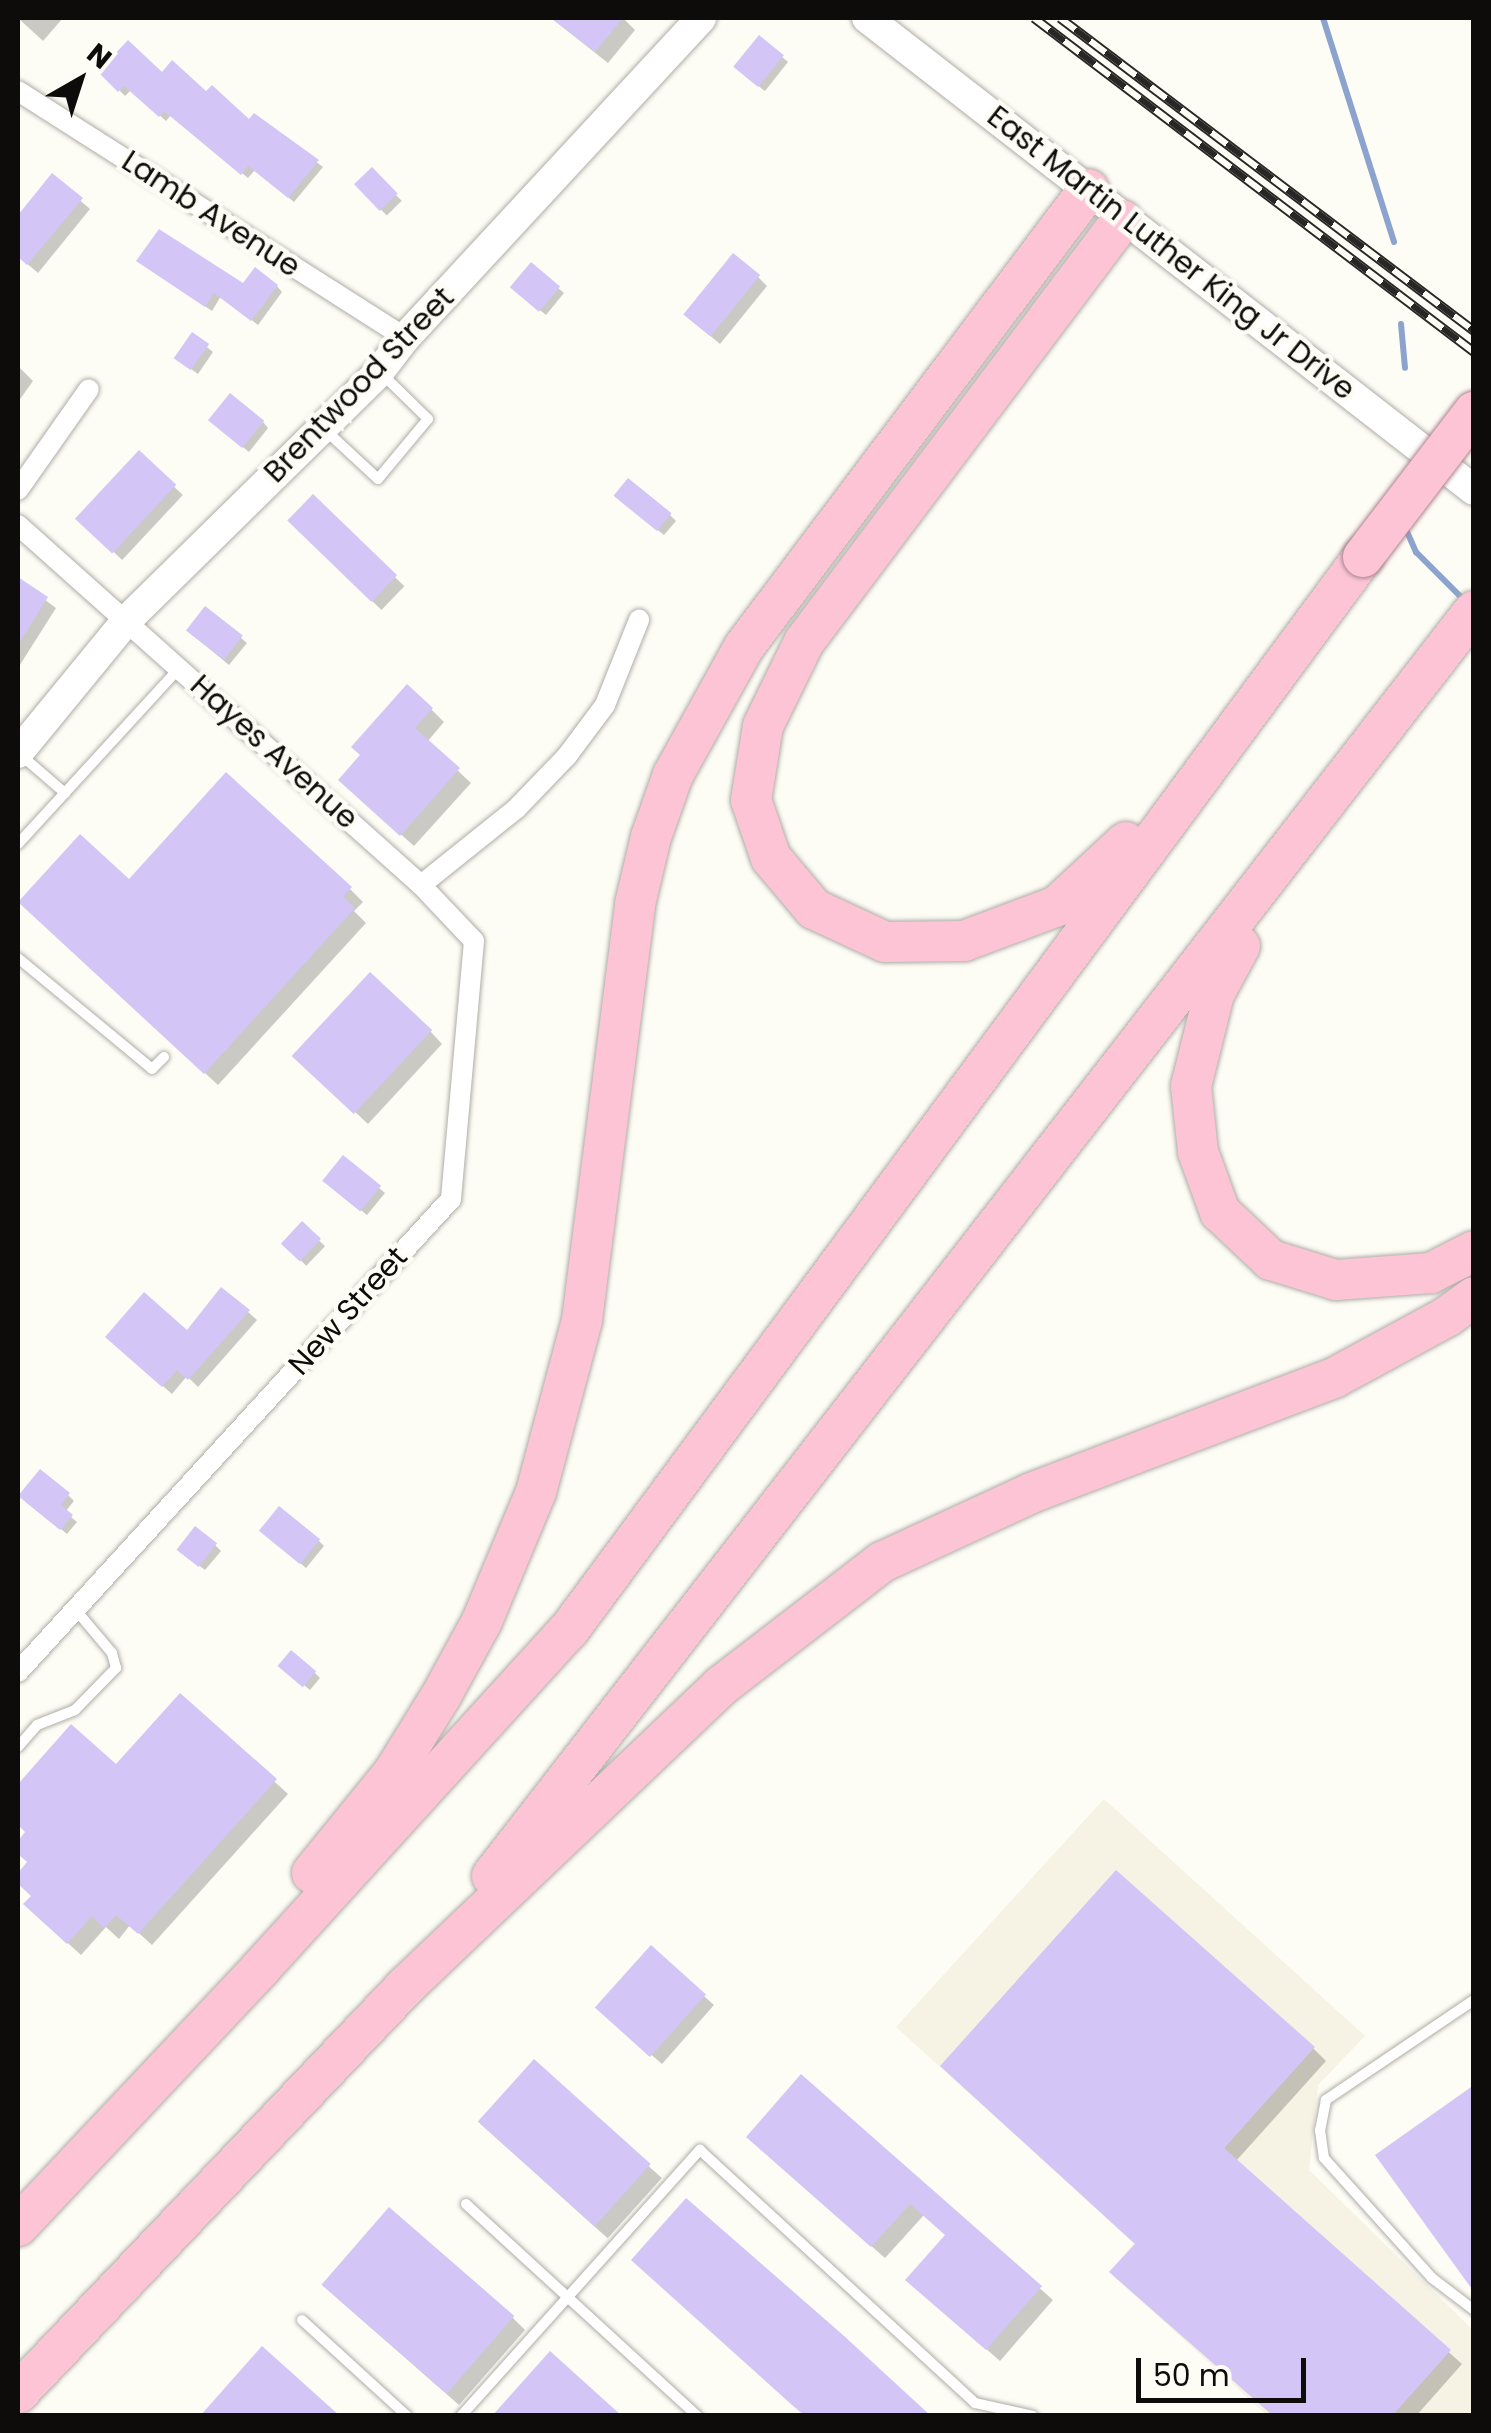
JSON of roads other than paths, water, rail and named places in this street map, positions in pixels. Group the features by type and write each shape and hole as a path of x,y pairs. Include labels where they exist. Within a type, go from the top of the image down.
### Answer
{"highway":[{"path":"260,1969 290,1898 394,1772 441,1696 482,1622 536,1492 582,1320 635,904 651,837 673,775 744,648 1089,189"},
{"path":"1122,220 804,642 763,726 751,800 771,858 814,910 884,942 964,941 1056,906 1196,778"},
{"path":"18,2226 260,1969 568,1630 1196,778 1474,412"},
{"path":"407,1986 1466,621"},
{"path":"1293,847 1214,994 1191,1086 1198,1152 1220,1212 1271,1260 1336,1280 1430,1273 1474,1251"},
{"path":"18,2393 407,1986 721,1686 882,1562 1030,1493 1334,1378 1448,1316 1474,1297"}],"main road":[{"name":"Brentwood Street","path":"18,752 127,620 379,372 405,338 701,18"},
{"name":"East Martin Luther King Jr Drive","path":"868,18 1089,189 1122,220 1474,490"}],"street":[{"name":"Lamb Avenue","path":"18,90 405,338"},
{"path":"18,490 90,389"},
{"name":"Hayes Avenue","path":"18,525 420,885"},
{"path":"420,885 516,809 567,756 605,705 639,620"},
{"name":"New Street","path":"18,1672 451,1199 474,941 420,885"}],"lane":[{"path":"322,428 378,479 428,419 379,372"},
{"path":"18,844 180,667"},
{"path":"18,752 65,793"},
{"path":"18,958 152,1068 164,1056"},
{"path":"18,1747 37,1726 75,1710 116,1668 112,1652 75,1610"},
{"path":"1474,2000 1326,2100 1320,2130 1324,2158 1432,2278 1474,2310"},
{"path":"460,2416 700,2150 975,2403 1033,2416"},
{"path":"466,2204 697,2416"},
{"path":"302,2320 406,2416"}],"waterway":[{"path":"1323,18 1394,242"},
{"path":"1401,324 1405,368"},
{"path":"1404,525 1416,552 1464,600"}],"railway":[{"path":"1034,18 1474,352"},
{"path":"1060,18 1474,331"}]}
